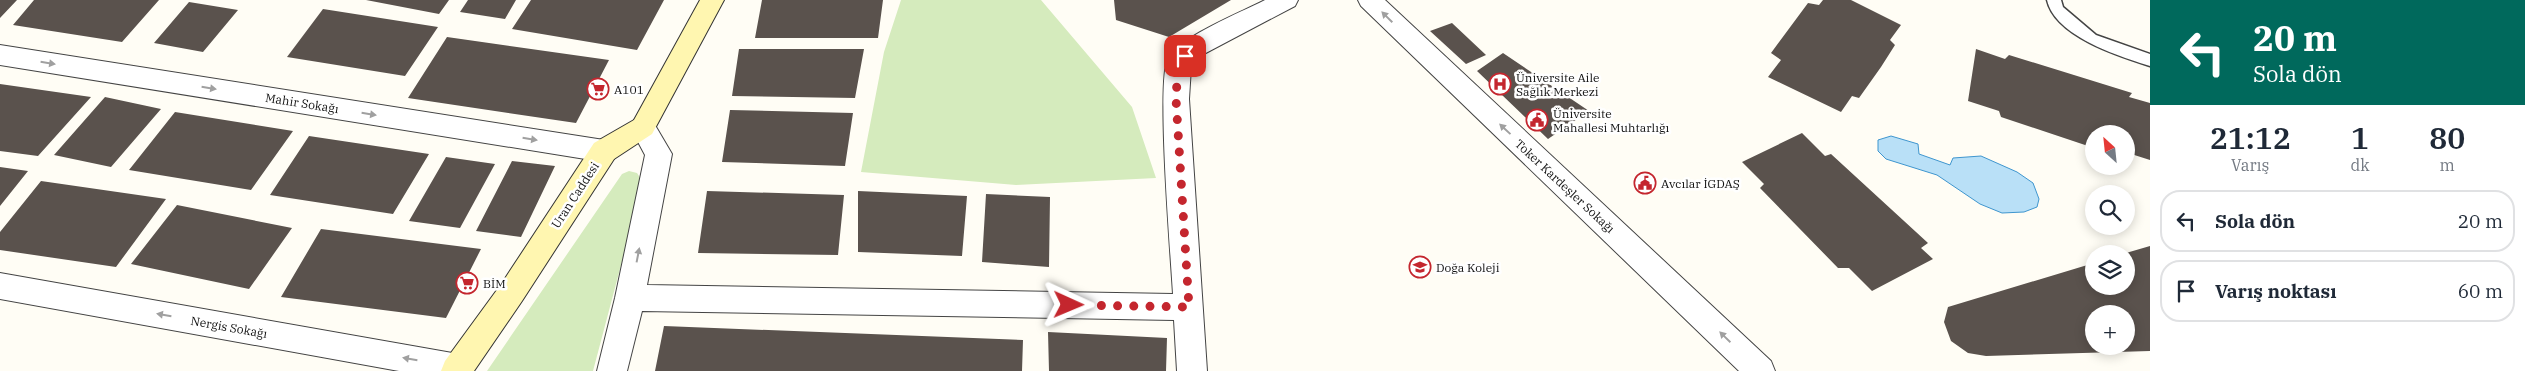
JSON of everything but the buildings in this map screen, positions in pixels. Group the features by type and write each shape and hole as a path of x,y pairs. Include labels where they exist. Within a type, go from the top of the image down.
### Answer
{"main road":[{"name":"Uran Caddesi","path":"457,369 512,292 604,151 643,127 712,0"}],"street":[{"path":"1192,371 1176,99 1178,64 1193,48 1286,0"},
{"name":"Toker Kardeşler Sokağı","path":"1370,0 1760,371"},
{"name":"Mahir Sokağı","path":"0,55 604,151"},
{"path":"612,371 630,298 659,154 643,127"},
{"name":"Nergis Sokağı","path":"0,286 457,369"},
{"path":"630,298 1189,307"}],"lane":[{"path":"2054,0 2056,9 2092,39 2150,60"}],"green space":[{"path":"901,0 1041,0 1132,107 1156,178 1016,185 861,172 884,52"},
{"path":"629,171 637,173 643,182 593,371 487,371 622,174"}],"water":[{"path":"1891,136 1918,144 1919,154 1950,165 1953,158 1981,156 2017,172 2033,183 2039,199 2037,207 2024,212 2002,213 1980,204 1937,175 1886,159 1878,151 1878,140"}],"place":[{"name":"Üniversite Aile Sağlık Merkezi","path":"1500,84"},
{"name":"A101","path":"598,89"},
{"name":"Üniversite Mahallesi Muhtarlığı","path":"1537,120"},
{"name":"Avcılar İGDAŞ","path":"1645,183"},
{"name":"Doğa Koleji","path":"1420,267"},
{"name":"BİM","path":"467,283"}],"route":[{"path":"1069,305 1189,307 1176,99 1178,64 1185,56"}]}
